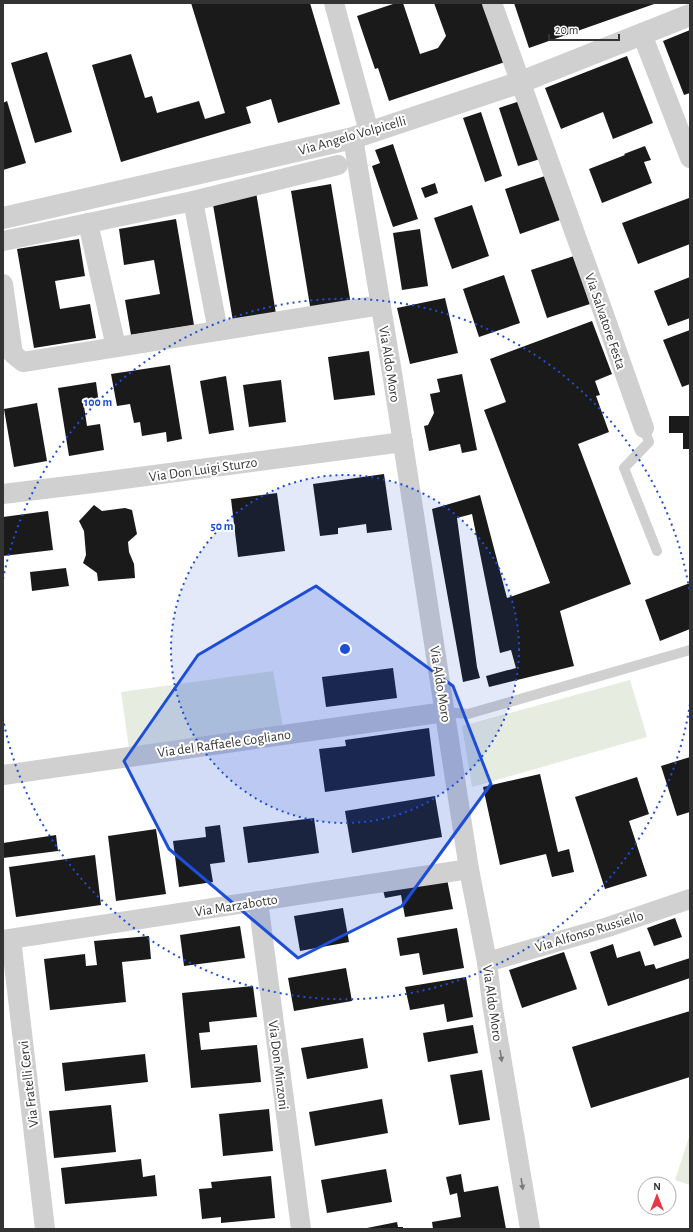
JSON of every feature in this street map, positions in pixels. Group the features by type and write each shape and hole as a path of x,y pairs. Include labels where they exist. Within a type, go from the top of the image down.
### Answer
{"street":[{"name":"Via Aldo Moro","path":"334,3 361,135 381,305 469,869 488,962 492,1003 530,1229"},
{"name":"Via Salvatore Festa","path":"492,3 644,428"},
{"name":"Via Angelo Volpicelli","path":"3,218 361,135 521,82 690,15"},
{"path":"642,34 690,158"},
{"path":"3,241 193,201 338,165"},
{"path":"193,201 218,330"},
{"path":"88,223 116,347"},
{"path":"3,284 13,354 23,362 381,305"},
{"name":"Via Don Luigi Sturzo","path":"3,494 403,442"},
{"name":"Via del Raffaele Cogliano","path":"3,775 445,712"},
{"name":"Via Marzabotto","path":"7,939 469,869"},
{"name":"Via Alfonso Russiello","path":"488,962 608,927 690,900"},
{"name":"Via Don Minzoni","path":"258,901 301,1229"},
{"name":"Via Fratelli Cervi","path":"7,939 45,1229"}],"lane":[{"name":"Via Salvatore Festa","path":"644,428 649,442 624,468 657,551"},
{"path":"445,712 468,714 690,650"}],"highlighted area":[{"path":"316,586 453,686 491,784 402,906 298,958 169,849 124,761 198,655"}],"shaded area":[{"path":"273,671 283,727 129,748 121,692"},
{"path":"630,680 647,737 472,787 462,726"},
{"path":"690,1134 690,1185 677,1181 676,1176"}],"building":[{"path":"191,3 310,3 340,104 278,123 271,99 246,107 251,123 121,162 92,65 131,54 145,98 152,96 157,113 199,101 205,119 225,113"},
{"path":"396,3 403,3 420,54 438,48 446,36 434,3 485,3 505,62 389,101 378,68 375,69 357,16"},
{"path":"514,3 657,3 529,48"},
{"path":"690,30 690,93 684,95 663,41"},
{"path":"47,52 72,132 35,143 11,63"},
{"path":"627,56 653,123 613,139 603,112 561,129 545,88"},
{"path":"7,101 26,163 3,170 3,103"},
{"path":"520,101 540,159 518,166 499,108"},
{"path":"481,112 502,176 485,182 463,118"},
{"path":"393,144 418,219 393,227 372,166 380,163 375,150"},
{"path":"645,146 651,160 644,162 652,183 602,203 589,169"},
{"path":"545,176 560,220 520,234 505,189"},
{"path":"435,183 438,193 425,198 421,188"},
{"path":"331,184 351,305 311,312 291,191"},
{"path":"256,192 277,320 234,327 212,199"},
{"path":"689,198 690,244 638,264 622,223"},
{"path":"472,205 489,256 452,269 434,218"},
{"path":"176,219 194,325 131,335 125,300 160,294 154,260 124,265 119,229"},
{"path":"420,229 428,286 402,290 393,233"},
{"path":"79,239 85,276 55,281 60,309 90,304 96,338 34,348 17,249"},
{"path":"574,256 590,304 547,318 531,270"},
{"path":"504,275 520,323 479,337 463,289"},
{"path":"690,277 690,318 668,326 654,291"},
{"path":"445,298 458,353 410,364 397,308"},
{"path":"592,321 612,374 595,381 600,395 596,396 609,432 578,444 631,584 560,611 574,666 489,687 486,676 516,668 511,650 500,653 472,514 457,518 477,667 480,678 463,682 432,509 480,495 507,598 550,583 484,410 506,402 490,359"},
{"path":"690,330 690,384 682,387 663,340"},
{"path":"369,351 375,395 334,400 328,357"},
{"path":"170,365 182,439 167,442 166,432 142,436 140,422 134,423 130,404 117,406 111,374"},
{"path":"462,374 477,450 462,453 460,444 429,451 424,426 428,425 434,413 430,394 440,392 437,379"},
{"path":"226,376 234,430 209,434 200,381"},
{"path":"281,380 286,422 249,427 243,385"},
{"path":"96,382 99,404 84,406 87,426 100,424 104,450 69,456 58,388"},
{"path":"37,403 47,461 14,467 4,409"},
{"path":"669,416 690,416 690,449 683,449 683,433 669,433"},
{"path":"384,474 392,530 367,533 366,524 338,528 338,534 320,536 313,484"},
{"path":"277,493 285,551 238,557 231,499"},
{"path":"94,505 102,511 125,508 132,510 137,534 128,542 129,552 134,564 135,578 98,581 97,573 83,563 86,555 84,531 79,521"},
{"path":"48,511 53,550 3,556 3,517"},
{"path":"66,568 69,586 32,591 30,572"},
{"path":"690,583 690,629 660,641 645,600"},
{"path":"393,668 397,698 326,707 322,677"},
{"path":"429,728 435,776 325,792 319,749 346,746 345,740"},
{"path":"690,757 690,812 677,816 661,766"},
{"path":"540,774 558,852 569,849 574,872 552,877 546,854 500,865 483,787"},
{"path":"637,777 649,814 629,821 647,876 605,889 575,797"},
{"path":"435,796 442,837 352,853 345,811"},
{"path":"314,818 319,853 248,863 243,827"},
{"path":"220,825 225,862 210,864 213,882 179,887 173,841 206,837 205,827"},
{"path":"156,829 166,894 116,901 108,836"},
{"path":"56,835 58,851 3,858 3,843"},
{"path":"95,855 101,905 16,917 9,867"},
{"path":"447,879 453,909 405,917 401,895 385,898 383,890"},
{"path":"343,908 349,942 300,951 294,916"},
{"path":"675,918 682,937 654,946 647,928"},
{"path":"240,926 245,958 184,966 180,935"},
{"path":"457,928 464,968 423,975 419,953 400,956 397,938"},
{"path":"149,936 151,959 122,962 126,1002 50,1010 44,959 85,954 86,966 97,965 94,941"},
{"path":"613,944 617,958 640,951 645,966 654,964 656,969 690,958 690,978 608,1006 590,952"},
{"path":"564,952 577,989 522,1008 509,970"},
{"path":"346,968 352,1001 294,1011 288,978"},
{"path":"466,977 473,1017 447,1022 444,1004 410,1010 405,987"},
{"path":"253,986 257,1017 209,1022 210,1032 199,1033 201,1050 257,1045 261,1082 191,1088 182,993"},
{"path":"690,1011 690,1077 591,1108 572,1047"},
{"path":"473,1025 478,1053 428,1062 423,1033"},
{"path":"363,1038 368,1068 307,1079 301,1048"},
{"path":"145,1054 148,1082 65,1091 62,1063"},
{"path":"482,1070 490,1120 459,1125 450,1075"},
{"path":"382,1099 388,1133 315,1146 309,1112"},
{"path":"111,1105 116,1152 54,1158 49,1111"},
{"path":"269,1109 273,1151 223,1156 219,1114"},
{"path":"141,1159 143,1177 155,1175 157,1196 65,1204 61,1168"},
{"path":"386,1169 392,1202 327,1213 321,1180"},
{"path":"461,1174 464,1192 498,1186 506,1229 433,1229 432,1222 461,1217 457,1193 450,1195 446,1177"},
{"path":"271,1176 275,1218 221,1223 221,1217 202,1219 199,1189 212,1188 211,1182"},
{"path":"397,1222 398,1227 403,1227 403,1229 362,1229"}]}
